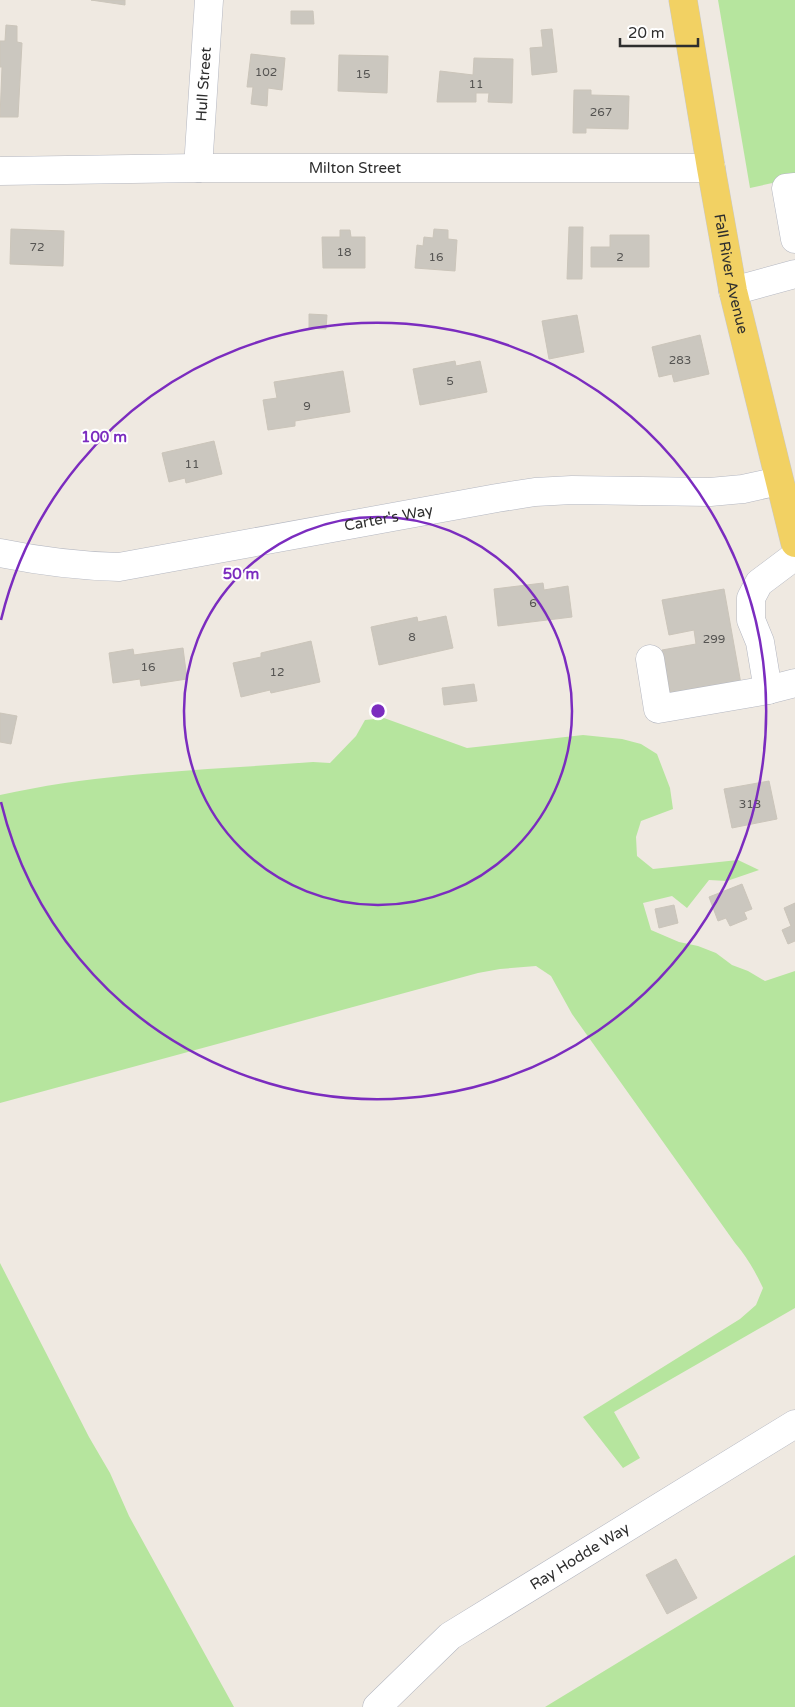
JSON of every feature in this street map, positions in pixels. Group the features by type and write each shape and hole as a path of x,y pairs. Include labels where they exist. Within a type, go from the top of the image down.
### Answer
{"main road":[{"name":"Fall River Avenue","path":"683,0 733,291 795,543"}],"street":[{"name":"Hull Street","path":"198,168 210,0"},
{"name":"Milton Street","path":"0,171 198,168 711,168"},
{"path":"795,187 786,188 795,239"},
{"path":"733,291 795,274"},
{"name":"Carter's Way","path":"0,553 38,561 119,567 535,492 572,490 710,492 743,489 779,481"},
{"path":"768,690 760,642 751,620 751,598 759,583 795,556"},
{"path":"650,659 658,709 768,690 795,683"},
{"name":"Ray Hodde Way","path":"377,1707 450,1636 795,1424"}],"green space":[{"path":"718,0 795,0 795,178 750,188"},
{"path":"384,718 467,748 583,735 622,739 641,744 657,754 670,788 673,809 641,821 636,837 637,856 653,869 738,860 759,870 727,881 709,880 687,908 672,896 643,903 651,930 679,942 698,946 716,953 732,965 748,971 765,981 795,971 795,1308 614,1412 640,1458 623,1468 583,1417 740,1319 756,1305 763,1288 743,1254 572,1014 551,976 536,966 478,973 0,1103 0,795 38,787 116,777 313,762 330,763 356,736 365,720"},
{"path":"0,1263 89,1437 110,1473 129,1516 234,1707 0,1707"},
{"path":"795,1555 795,1707 545,1707"}],"building":[{"path":"91,0 125,0 125,5"},
{"path":"291,11 313,11 314,24 291,24"},
{"path":"6,25 17,26 17,42 22,43 18,117 0,117 2,67 0,67 0,41 5,41"},
{"path":"552,29 557,72 532,75 530,48 543,47 541,30"},
{"path":"251,54 285,58 282,90 268,88 267,106 251,104 253,87 247,87"},
{"path":"339,55 388,56 387,93 338,91"},
{"path":"474,58 513,59 512,103 488,102 489,93 476,93 476,102 437,102 440,71 473,75"},
{"path":"574,90 591,90 591,95 629,96 628,129 586,128 586,133 573,133"},
{"path":"569,227 583,227 582,279 567,279"},
{"path":"11,229 64,231 63,266 10,264"},
{"path":"434,229 448,230 448,239 457,240 455,271 415,268 417,245 423,246 424,237 433,238"},
{"path":"340,230 350,230 351,237 365,237 365,268 323,268 322,237 340,237"},
{"path":"610,235 649,235 649,267 591,267 591,247 610,247"},
{"path":"309,314 327,315 326,329 309,328"},
{"path":"577,315 584,352 549,359 542,321"},
{"path":"700,335 709,374 674,382 672,374 659,377 652,347"},
{"path":"455,361 456,366 480,361 487,392 420,405 413,369"},
{"path":"343,371 350,412 295,421 295,426 268,430 263,400 277,398 274,382"},
{"path":"214,441 222,474 186,483 185,478 169,482 162,453"},
{"path":"543,583 544,590 568,586 572,617 498,626 494,589"},
{"path":"724,589 741,684 671,697 662,650 696,644 694,630 669,635 662,600"},
{"path":"446,616 453,648 379,665 371,627 417,617 418,622"},
{"path":"311,641 320,682 271,693 270,690 241,697 233,663 261,657 261,653"},
{"path":"183,648 187,679 141,686 140,679 113,683 109,653 133,649 134,655"},
{"path":"474,684 477,701 444,705 442,688"},
{"path":"0,713 17,716 11,744 0,742"},
{"path":"769,781 777,819 732,828 724,789"},
{"path":"742,884 752,909 744,912 747,919 730,926 726,918 718,921 709,897"},
{"path":"795,903 795,941 788,944 782,930 791,926 784,908"},
{"path":"674,905 678,923 659,928 655,909"},
{"path":"676,1559 697,1598 667,1614 646,1575"}]}
